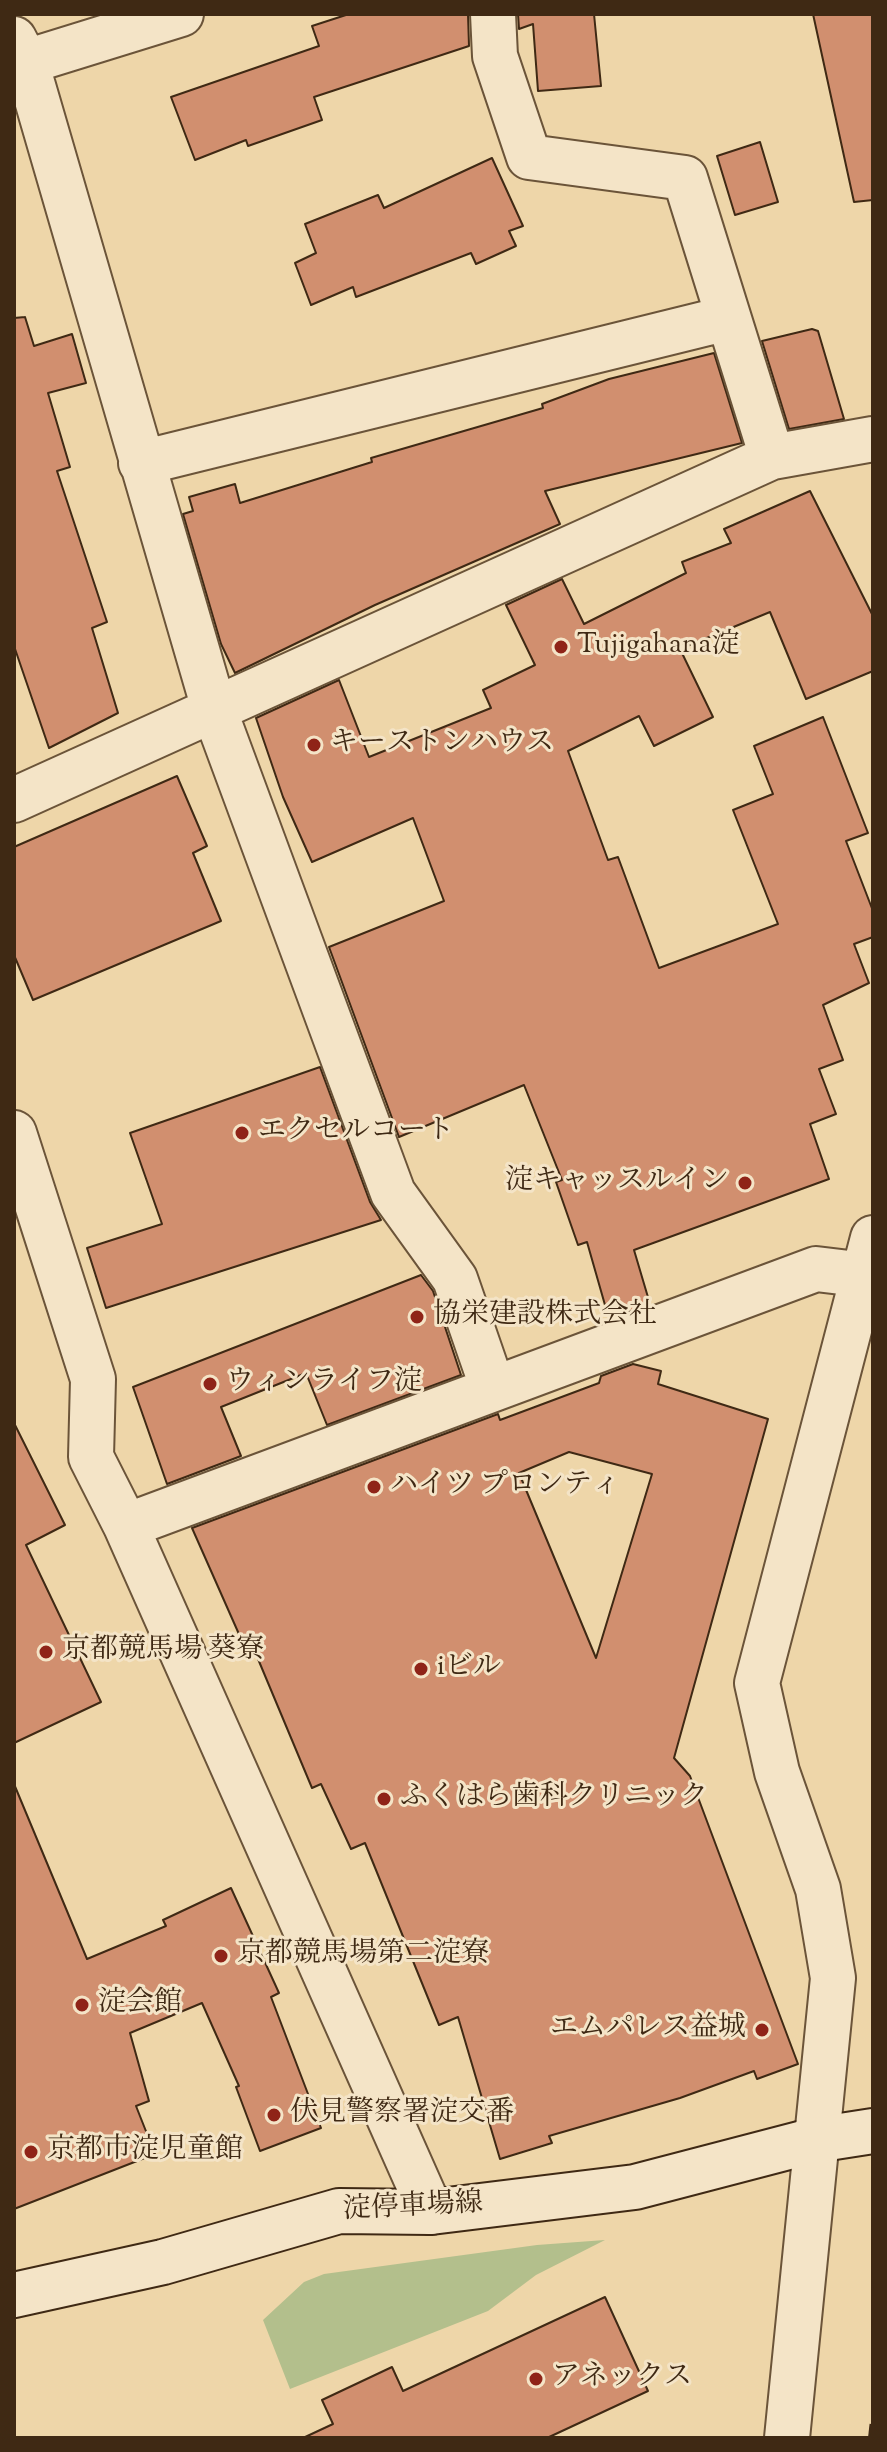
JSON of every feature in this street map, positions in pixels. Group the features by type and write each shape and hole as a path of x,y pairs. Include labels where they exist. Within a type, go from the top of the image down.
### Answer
{"street":[{"path":"181,14 20,50 215,712 393,1193 455,1279 493,1389"},
{"path":"493,14 495,56 529,157 685,178 772,457"},
{"path":"141,463 728,318"},
{"path":"14,800 215,712 772,457 873,439"},
{"path":"14,1133 93,1379 91,1457 126,1526 431,2212"},
{"path":"126,1526 816,1269 870,1257 757,1683 777,1772 818,1889 833,1978 787,2438"},
{"name":"淀停車場線","path":"14,2295 163,2262 339,2211 431,2212 635,2187 815,2140 873,2131"}],"green space":[{"path":"605,2240 536,2275 488,2311 290,2389 263,2320 304,2282 324,2274 537,2245"}],"building":[{"path":"349,14 468,14 469,46 314,97 322,120 248,146 246,140 195,160 171,97 319,46 312,26"},
{"path":"518,14 594,14 601,86 538,91 533,24 519,29"},
{"path":"813,14 873,14 873,200 854,202"},
{"path":"760,142 778,202 735,215 717,156"},
{"path":"492,158 523,226 509,231 516,246 476,264 471,253 356,297 353,287 311,305 295,263 316,253 305,224 378,195 384,208"},
{"path":"25,317 34,346 72,334 86,383 48,393 70,467 57,471 107,622 92,628 118,713 49,748 14,646 14,318"},
{"path":"812,329 818,331 844,419 789,429 762,341"},
{"path":"714,353 742,443 545,491 560,524 375,605 235,673 221,644 183,514 193,511 189,497 235,484 240,503 372,462 371,458 543,408 542,404 609,379"},
{"path":"810,491 873,616 873,671 806,699 770,612 680,649 713,717 654,746 639,716 568,751 608,860 618,857 659,968 778,924 733,810 773,794 754,746 823,717 868,833 846,841 873,911 873,937 854,944 869,983 823,1005 843,1060 819,1069 836,1114 810,1124 829,1179 634,1250 650,1304 609,1319 587,1242 578,1245 556,1182 562,1180 524,1085 399,1137 329,947 444,901 413,818 312,862 283,797 256,718 339,680 369,757 491,708 483,690 535,665 506,605 562,579 584,624 686,573 682,562 731,543 724,529"},
{"path":"177,776 207,846 193,853 221,921 33,1000 14,955 14,847"},
{"path":"320,1067 370,1202 381,1220 106,1308 87,1248 162,1224 130,1133"},
{"path":"421,1275 433,1291 461,1375 327,1425 306,1373 221,1407 241,1456 167,1484 133,1387"},
{"path":"633,1364 661,1371 658,1384 768,1419 674,1758 690,1776 798,2064 757,2079 754,2071 680,2098 549,2136 552,2143 500,2159 458,2017 439,2025 365,1843 351,1849 321,1784 312,1788 253,1647 246,1650 192,1528 498,1414 500,1420 599,1383 601,1376","holes":["569,1452 652,1474 596,1658 519,1473"]},
{"name":"京都競馬場 葵寮","path":"14,1423 65,1525 26,1545 101,1702 14,1743"},
{"path":"14,1784 87,1959 166,1926 163,1920 231,1888 279,1993 271,1997 321,2128 260,2151 236,2087 239,2086 202,2003 130,2033 149,2101 136,2106 155,2154 14,2209"},
{"name":"アネックス","path":"605,2297 648,2391 547,2438 303,2438 333,2424 322,2400 392,2367 403,2391"}],"railway":[{"path":"871,2438 873,2420"}],"place":[{"name":"Tujigahana淀","path":"561,647"},
{"name":"キーストンハウス","path":"314,745"},
{"name":"エクセルコート","path":"242,1133"},
{"name":"淀キャッスルイン","path":"745,1183"},
{"name":"協栄建設株式会社","path":"417,1317"},
{"name":"ウィンライフ淀","path":"210,1384"},
{"name":"ハイツ プロンティ","path":"374,1487"},
{"name":"京都競馬場 葵寮","path":"46,1652"},
{"name":"iビル","path":"421,1669"},
{"name":"ふくはら歯科クリニック","path":"384,1799"},
{"name":"京都競馬場第二淀寮","path":"221,1956"},
{"name":"淀会館","path":"82,2005"},
{"name":"エムパレス益城","path":"762,2030"},
{"name":"伏見警察署淀交番","path":"274,2115"},
{"name":"京都市淀児童館","path":"31,2152"},
{"name":"アネックス","path":"536,2379"}]}
